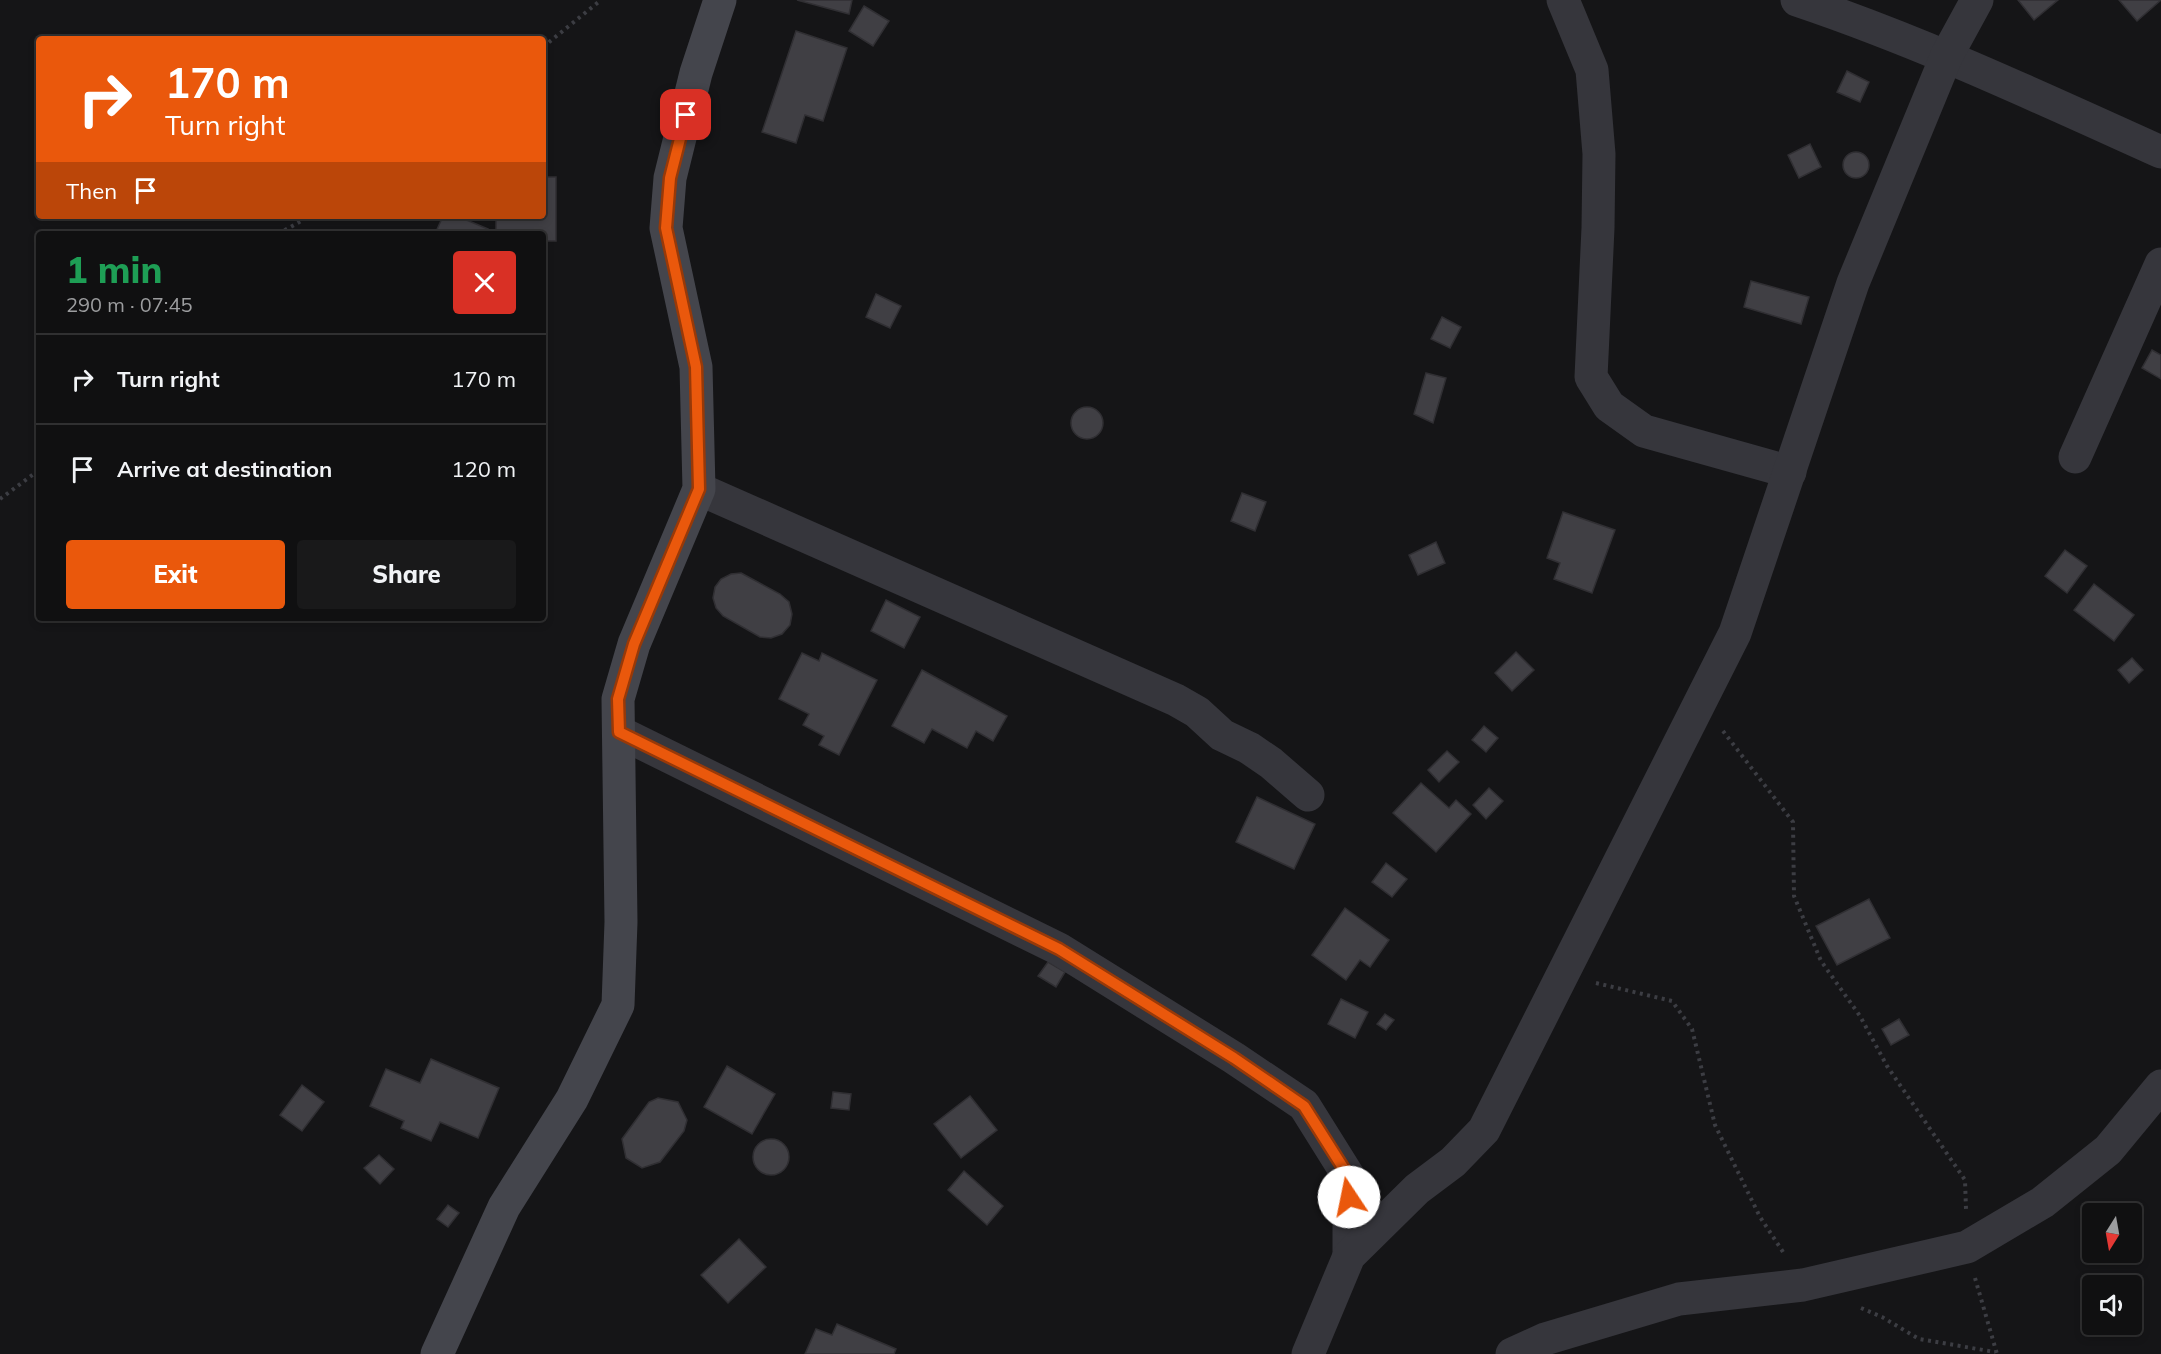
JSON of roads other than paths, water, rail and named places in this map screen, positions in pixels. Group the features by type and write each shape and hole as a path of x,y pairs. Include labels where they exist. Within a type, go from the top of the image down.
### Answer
{"street":[{"path":"437,1354 504,1207 572,1099 618,1005 621,922 618,699 634,644 699,489 696,367 666,228 670,178 696,73 720,0"},
{"path":"1563,0 1592,70 1599,154 1591,377 1610,406 1644,431 1790,472"},
{"path":"1797,0 1875,26 1947,55 2161,152"},
{"path":"1349,1256 1417,1189 1453,1162 1484,1130 1560,975 1701,702 1735,633 1853,283 1947,55 1977,0"},
{"path":"2075,457 2161,264"},
{"path":"699,489 1176,700 1197,712 1222,735 1249,748 1271,763 1308,795"},
{"path":"619,732 1059,949 1234,1058 1304,1106 1349,1177 1349,1256 1308,1354"},
{"path":"1512,1354 1545,1339 1679,1299 1803,1285 1967,1247 2043,1202 2108,1150 2161,1086"}]}
